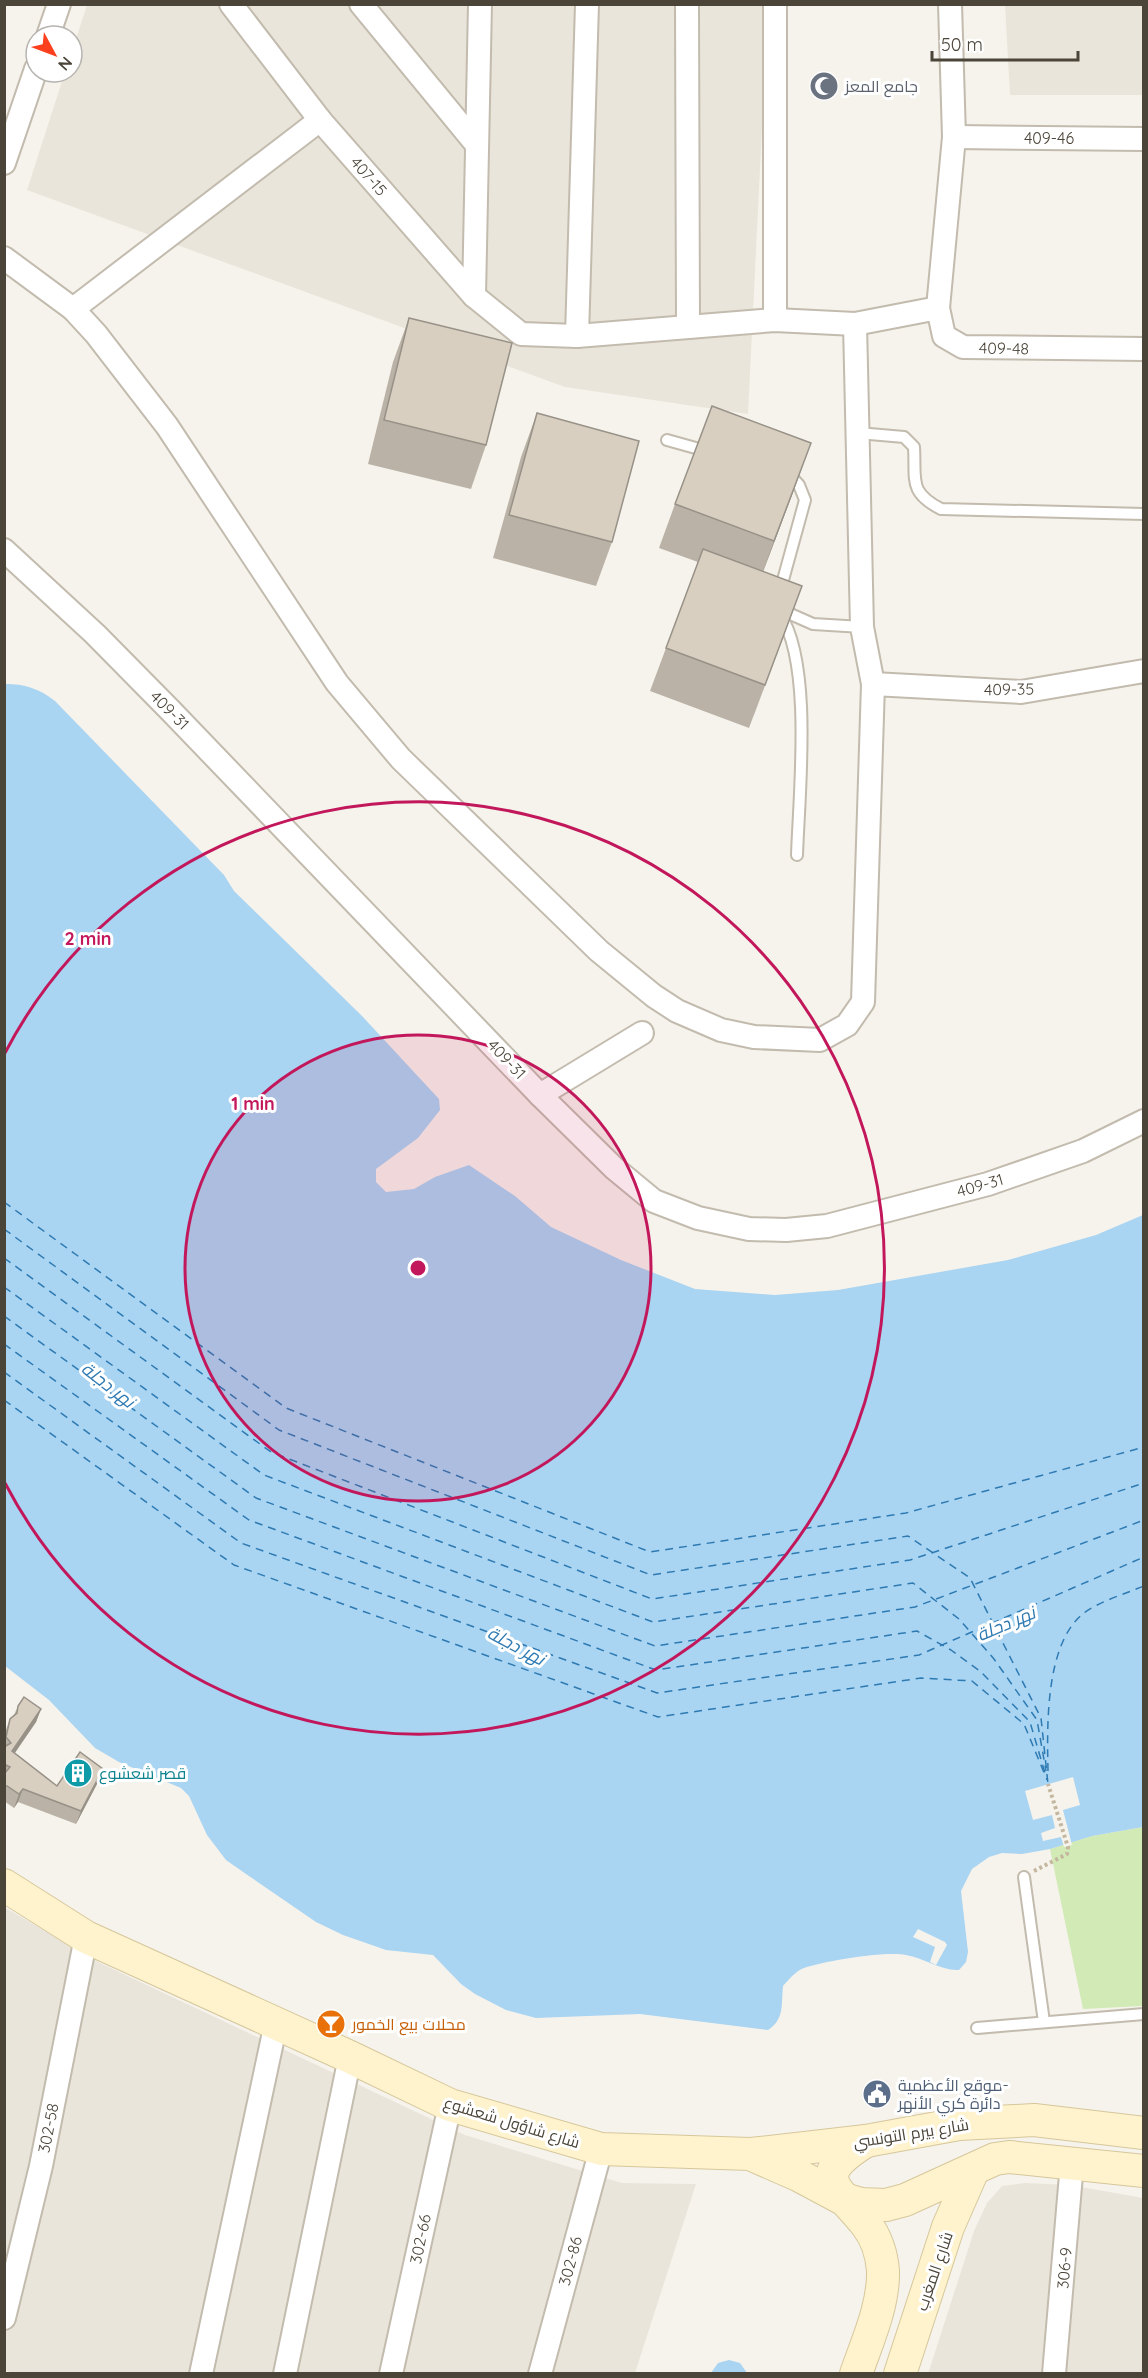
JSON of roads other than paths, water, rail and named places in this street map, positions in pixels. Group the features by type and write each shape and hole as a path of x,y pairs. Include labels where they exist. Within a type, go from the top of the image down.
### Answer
{"street":[{"path":"52,24 59,4"},
{"name":"407-15","path":"231,4 320,120 474,296 521,334 577,336"},
{"path":"361,4 477,145"},
{"path":"474,296 480,4"},
{"path":"587,4 577,336 775,320 855,324 938,308"},
{"path":"687,4 688,327"},
{"path":"775,4 775,320"},
{"name":"409-48","path":"950,4 954,137 938,308 944,336 963,347 1143,349"},
{"path":"4,163 8,131 29,84"},
{"path":"73,309 320,120"},
{"name":"409-46","path":"954,137 1143,138"},
{"path":"4,258 73,309 96,334 167,426 337,683 401,759 599,951 654,996 677,1011 721,1030 754,1037 820,1040 847,1025 863,1002 873,684 862,627 855,324"},
{"name":"409-31","path":"4,550 95,634 170,710 540,1095 614,1168 654,1201 698,1218 749,1229 786,1230 827,1226 988,1184 1083,1151 1143,1121"},
{"name":"409-35","path":"873,684 1021,692 1143,671"},
{"path":"540,1095 642,1033"},
{"name":"شارع شاؤول شعشوع","path":"4,1885 86,1937 450,2105 601,2149 750,2154 798,2175 843,2199"},
{"name":"302-58","path":"4,2318 41,2166 86,1937"},
{"path":"201,2373 276,2023"},
{"path":"285,2373 350,2057"},
{"name":"302-66","path":"391,2373 450,2105"},
{"name":"شارع بيرم التونسي","path":"750,2154 866,2141 959,2124 1035,2120 1143,2133"},
{"path":"856,2373 879,2305 883,2272 873,2234 833,2184 836,2166 841,2158 866,2141"},
{"name":"302-86","path":"540,2373 601,2149"},
{"path":"843,2199 861,2204 886,2205 922,2193 995,2159 1009,2157 1143,2171"},
{"name":"306-9","path":"1054,2373 1072,2163"},
{"name":"شارع المغرب","path":"900,2373 948,2227 973,2170"}],"lane":[{"path":"858,433 904,437 914,447 917,492 924,500 941,508 1143,514"},
{"path":"667,441 722,455"},
{"path":"776,470 787,472 799,485 805,500 776,608 790,629 801,681 797,855"},
{"path":"776,608 813,624 862,627"},
{"path":"1024,1877 1044,2022"},
{"path":"977,2028 1143,2014"}],"water":[{"name":"نهر دجلة","path":"5,684 31,688 55,701 224,875 234,891 362,1016 439,1099 440,1110 418,1138 376,1169 376,1182 386,1192 414,1189 435,1177 469,1165 515,1196 551,1227 621,1260 695,1289 775,1295 838,1290 1008,1260 1096,1235 1143,1215 1143,1827 1092,1836 1050,1849 1022,1854 1002,1853 989,1857 972,1869 961,1891 968,1952 966,1962 959,1970 896,1954 855,1957 804,1968 795,1973 783,1986 780,2016 768,2030 640,2014 536,2018 506,2010 475,1994 461,1984 433,1955 386,1950 343,1935 316,1922 226,1860 207,1835 189,1796 181,1788 119,1762 95,1748 49,1700 5,1666"},
{"path":"729,2360 740,2363 747,2373 711,2373 718,2363"}],"place":[{"name":"جامع المعز","path":"824,86"},
{"name":"قصر شعشوع","path":"78,1773"},
{"name":"محلات بيع الخمور","path":"331,2024"},
{"name":"موقع الأعظمية- دائرة كري الأنهر","path":"877,2094"}]}
